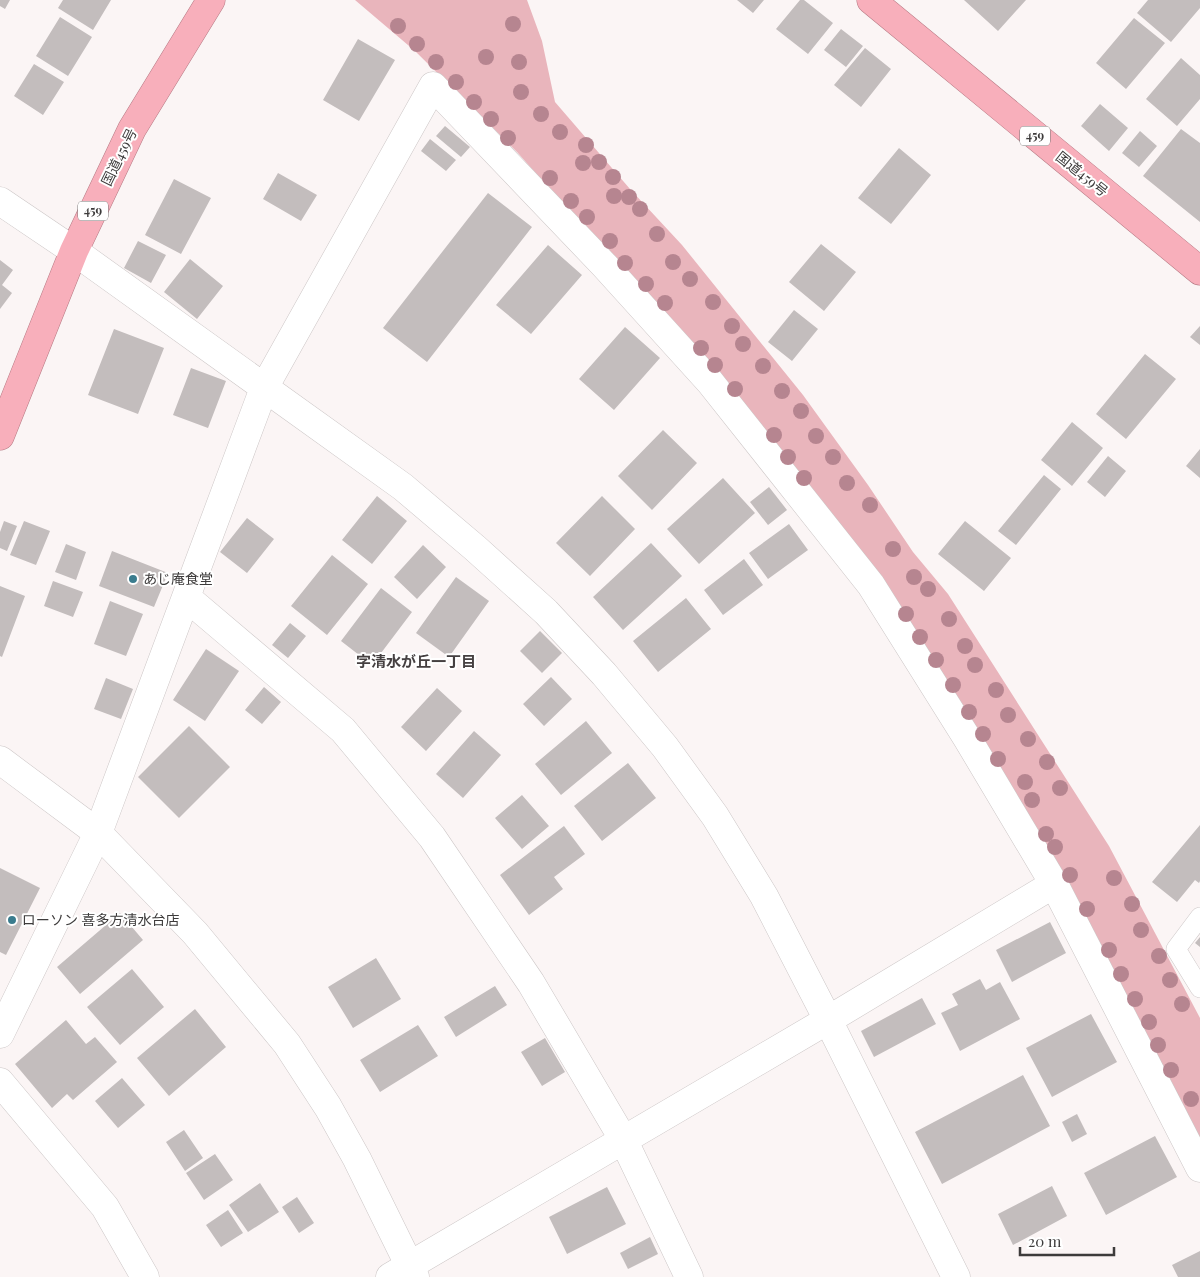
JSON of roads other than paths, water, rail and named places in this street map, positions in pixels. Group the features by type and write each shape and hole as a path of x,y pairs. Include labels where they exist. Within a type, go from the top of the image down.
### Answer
{"highway":[{"name":"国道459号","path":"0,436 74,251 132,129 212,0"},
{"name":"国道459号","path":"871,0 1200,271"}],"street":[{"path":"0,1034 98,833 264,388 433,86 605,266 710,382 871,585 967,738 1054,884 1200,1168"},
{"path":"0,201 74,251 403,487 546,612 604,674 665,747 715,816 764,896 956,1277"},
{"path":"186,597 343,730 432,837 531,983 623,1139 689,1277"},
{"path":"0,760 98,833 195,933 287,1044 343,1133 404,1273 623,1139 828,1020 1054,884"},
{"path":"0,1082 105,1207 145,1277"}],"lane":[{"path":"1200,917 1176,949 1200,988"}],"place":[{"name":"あじ庵食堂","path":"133,579"},
{"name":"ローソン 喜多方清水台店","path":"12,920"}],"district":[{"name":"字清水が丘一丁目","path":"416,662"}]}
